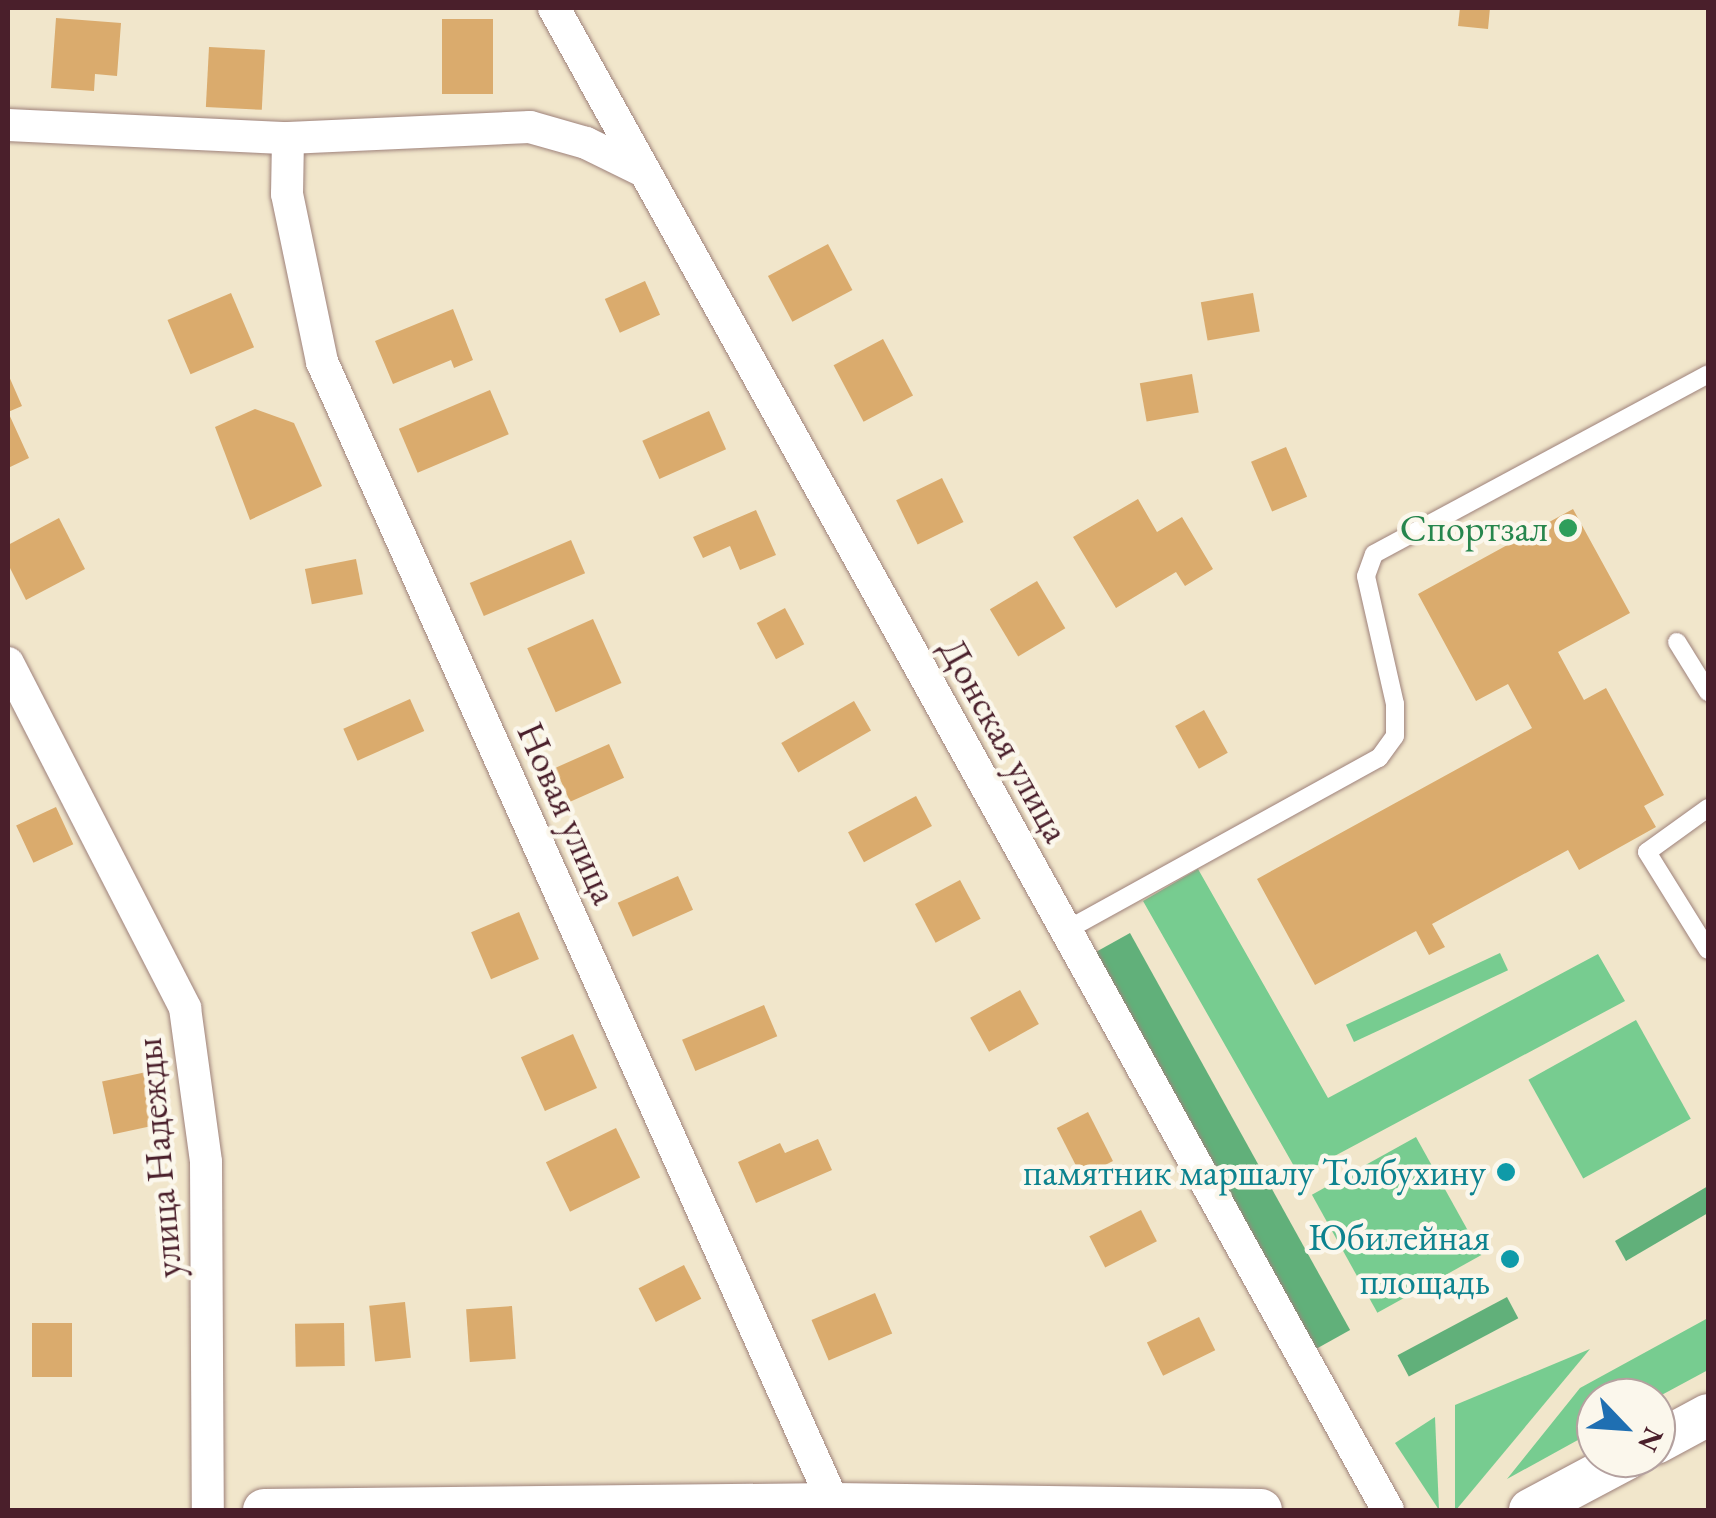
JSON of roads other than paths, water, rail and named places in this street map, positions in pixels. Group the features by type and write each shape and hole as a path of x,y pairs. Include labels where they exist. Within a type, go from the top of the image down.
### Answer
{"street":[{"name":"Донская улица","path":"554,8 1388,1510"},
{"path":"8,124 288,138 530,127 586,143 641,170"},
{"name":"Новая улица","path":"288,138 286,194 322,362 834,1504"},
{"name":"улица Надежды","path":"8,664 185,1008 206,1162 208,1510"},
{"path":"1676,1432 1708,1415"},
{"path":"1530,1510 1590,1478"},
{"path":"264,1510 834,1504 1261,1510"}],"lane":[{"path":"1065,931 1378,758 1395,736 1396,704 1366,576 1374,554 1708,374"},
{"path":"1677,642 1708,692"},
{"path":"1708,808 1647,852 1708,950"}],"place":[{"name":"Спортзал","path":"1568,528"},
{"name":"памятник маршалу Толбухину","path":"1506,1172"},
{"name":"Юбилейная площадь","path":"1510,1259"}]}
